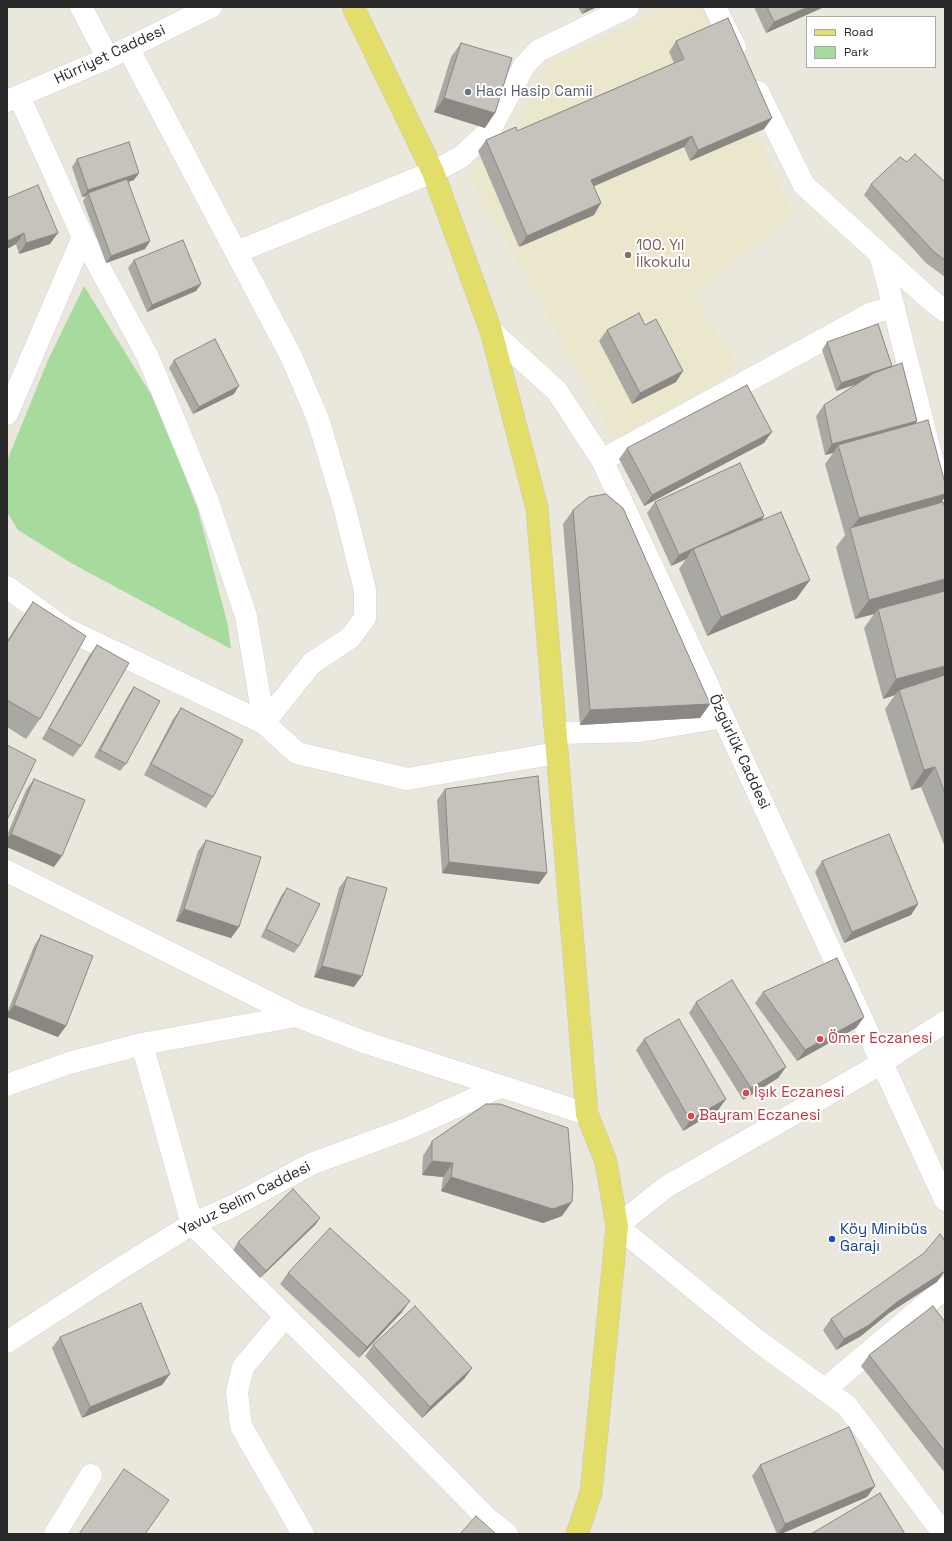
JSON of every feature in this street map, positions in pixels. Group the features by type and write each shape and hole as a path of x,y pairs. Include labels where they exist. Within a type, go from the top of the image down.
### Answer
{"main road":[{"path":"353,7 433,172 491,331 537,508 587,1114 606,1162 617,1226 591,1493 577,1534"}],"street":[{"path":"81,7 108,58"},
{"name":"Hürriyet Caddesi","path":"13,98 108,58 211,7"},
{"path":"237,252 433,172 461,157 490,130 524,66 538,51 628,7"},
{"path":"715,7 804,185 933,302 945,311"},
{"path":"128,48 291,356 318,419 344,506 365,590 365,618 350,638 312,663 264,723"},
{"path":"13,98 83,237 148,358 207,499 246,616 264,723"},
{"path":"7,414 83,237"},
{"path":"880,254 945,510"},
{"path":"602,460 872,313 894,307"},
{"name":"Özgürlük Caddesi","path":"491,331 557,391 602,460 883,1062 945,1200"},
{"path":"7,586 64,628 264,723 297,753 407,779 556,743 723,717"},
{"path":"7,872 296,1016 364,1042 587,1114"},
{"path":"7,1085 69,1064 142,1044 296,1016"},
{"path":"944,1534 847,1406 758,1341 617,1226 666,1187 883,1062 945,1022"},
{"path":"142,1044 192,1224 489,1520 507,1534"},
{"name":"Yavuz Selim Caddesi","path":"7,1342 192,1224 233,1206 311,1164 409,1128 500,1086"},
{"path":"824,1390 945,1288"},
{"path":"285,1317 242,1367 237,1392 241,1426 302,1534"},
{"path":"55,1534 91,1475"}],"shaded area":[{"name":"100. Yıl İlkokulu","path":"667,7 703,7 792,214 694,297 738,366 684,402 616,440 466,169 520,121 549,62"}],"green space":[{"path":"84,286 159,407 198,510 228,626 231,649 71,563 18,530 7,512 7,461 48,360"}],"building":[{"path":"767,7 808,7 774,22"},
{"path":"728,18 772,118 698,150 692,136 591,180 601,203 527,236 486,140 516,127 517,131 684,59 676,41"},
{"name":"Hacı Hasip Camii","path":"461,43 512,58 495,113 444,98"},
{"path":"129,142 139,173 88,190 77,159"},
{"path":"915,154 945,182 945,260 934,252 871,184 900,157 907,162"},
{"path":"127,179 150,241 111,256 88,193"},
{"path":"38,185 58,233 26,243 24,233 8,241 7,198"},
{"path":"183,240 201,284 152,305 134,260"},
{"path":"639,313 645,325 656,319 683,371 640,393 607,330"},
{"path":"878,324 892,366 841,383 827,342"},
{"path":"215,339 239,386 199,407 174,360"},
{"path":"902,363 917,421 832,444 824,405 874,373"},
{"path":"747,385 772,432 652,495 627,448"},
{"path":"928,420 945,483 945,494 859,518 838,445"},
{"path":"740,463 764,516 679,555 655,502"},
{"path":"606,494 623,508 710,704 590,710 573,510 589,497"},
{"path":"943,502 945,508 945,579 869,600 850,528"},
{"path":"781,512 810,580 721,617 693,549"},
{"path":"945,591 945,666 896,679 878,609"},
{"path":"33,602 86,636 40,719 7,700 7,643"},
{"path":"97,645 129,663 81,746 49,728"},
{"path":"945,675 945,794 935,767 924,770 899,690"},
{"path":"134,687 160,701 126,764 100,750"},
{"path":"181,708 243,740 213,797 151,764"},
{"path":"7,745 36,760 7,820"},
{"path":"538,776 547,873 449,862 445,789"},
{"path":"34,779 85,800 62,856 11,834"},
{"path":"889,834 918,904 852,932 822,861"},
{"path":"206,840 261,857 239,927 184,909"},
{"path":"347,877 387,888 362,976 322,966"},
{"path":"287,888 320,904 299,946 266,929"},
{"path":"41,935 93,956 66,1026 14,1005"},
{"path":"837,958 864,1017 805,1050 763,992"},
{"path":"732,980 786,1067 751,1088 696,1002"},
{"path":"679,1019 726,1099 690,1120 644,1039"},
{"path":"486,1104 500,1104 568,1128 573,1189 572,1202 553,1209 451,1177 453,1163 432,1161 432,1141"},
{"path":"293,1189 320,1218 266,1271 238,1242"},
{"path":"330,1228 410,1301 367,1347 288,1273"},
{"path":"940,1234 945,1241 945,1271 897,1302 869,1325 844,1339 831,1319 924,1253"},
{"path":"141,1303 170,1374 90,1407 60,1337"},
{"path":"415,1306 472,1368 430,1407 373,1345"},
{"path":"933,1306 945,1322 945,1452 869,1355"},
{"path":"849,1427 875,1486 785,1524 760,1465"},
{"path":"124,1469 169,1500 145,1534 79,1534"},
{"path":"880,1493 905,1534 811,1534"},
{"path":"476,1516 496,1534 460,1534"}],"place":[{"name":"Hacı Hasip Camii","path":"468,92"},
{"name":"100. Yıl İlkokulu","path":"628,255"},
{"name":"Ömer Eczanesi","path":"820,1039"},
{"name":"Işık Eczanesi","path":"746,1093"},
{"name":"Bayram Eczanesi","path":"691,1116"},
{"name":"Köy Minibüs Garajı","path":"832,1239"}]}
